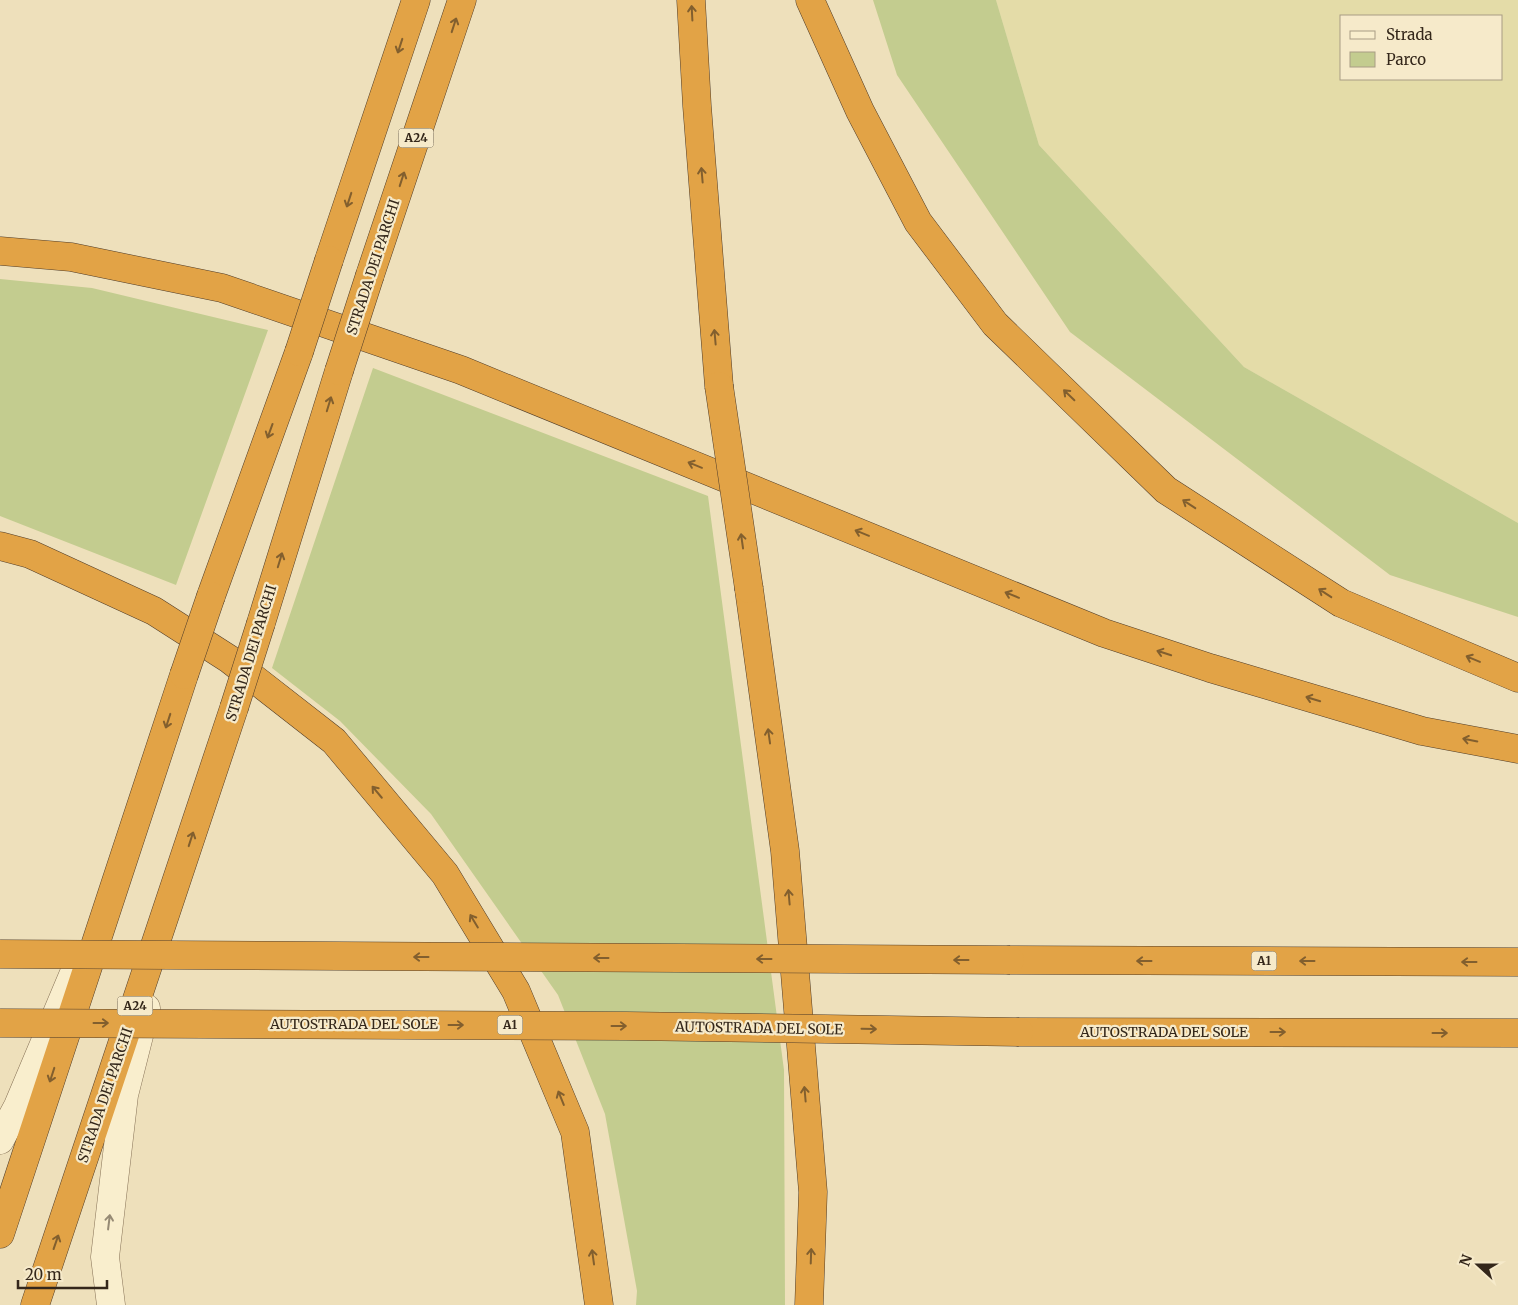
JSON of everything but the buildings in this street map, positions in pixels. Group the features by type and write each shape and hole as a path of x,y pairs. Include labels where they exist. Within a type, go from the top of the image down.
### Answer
{"highway":[{"path":"0,1234 184,675 298,352 416,0"},
{"name":"STRADA DEI PARCHI","path":"35,1305 234,708 339,371 462,0"},
{"path":"691,0 697,106 719,386 785,851 813,1192 809,1305"},
{"path":"810,0 860,111 918,222 995,324 1166,490 1340,603 1518,678"},
{"path":"0,252 71,257 222,288 461,370 1104,633 1210,668 1422,731 1518,749"},
{"path":"0,546 30,554 154,611 229,659 334,741 445,874 516,991 574,1132 599,1305"},
{"name":"A1","path":"0,954 1518,962"},
{"name":"AUTOSTRADA DEL SOLE","path":"0,1022 627,1026 1019,1032 1518,1033"}],"lane":[{"path":"0,1140 18,1106 128,842"},
{"path":"111,1305 105,1257 124,1095 179,876"}],"shaded area":[{"path":"996,0 1518,0 1518,523 1244,367 1039,145"}],"green space":[{"path":"873,0 996,0 1039,145 1244,367 1518,523 1518,617 1390,575 1070,332 897,75"},
{"path":"0,279 92,288 268,330 176,585 0,516"},
{"path":"373,368 708,496 784,1070 785,1305 636,1305 637,1291 605,1114 558,995 431,814 340,721 272,668"}]}
